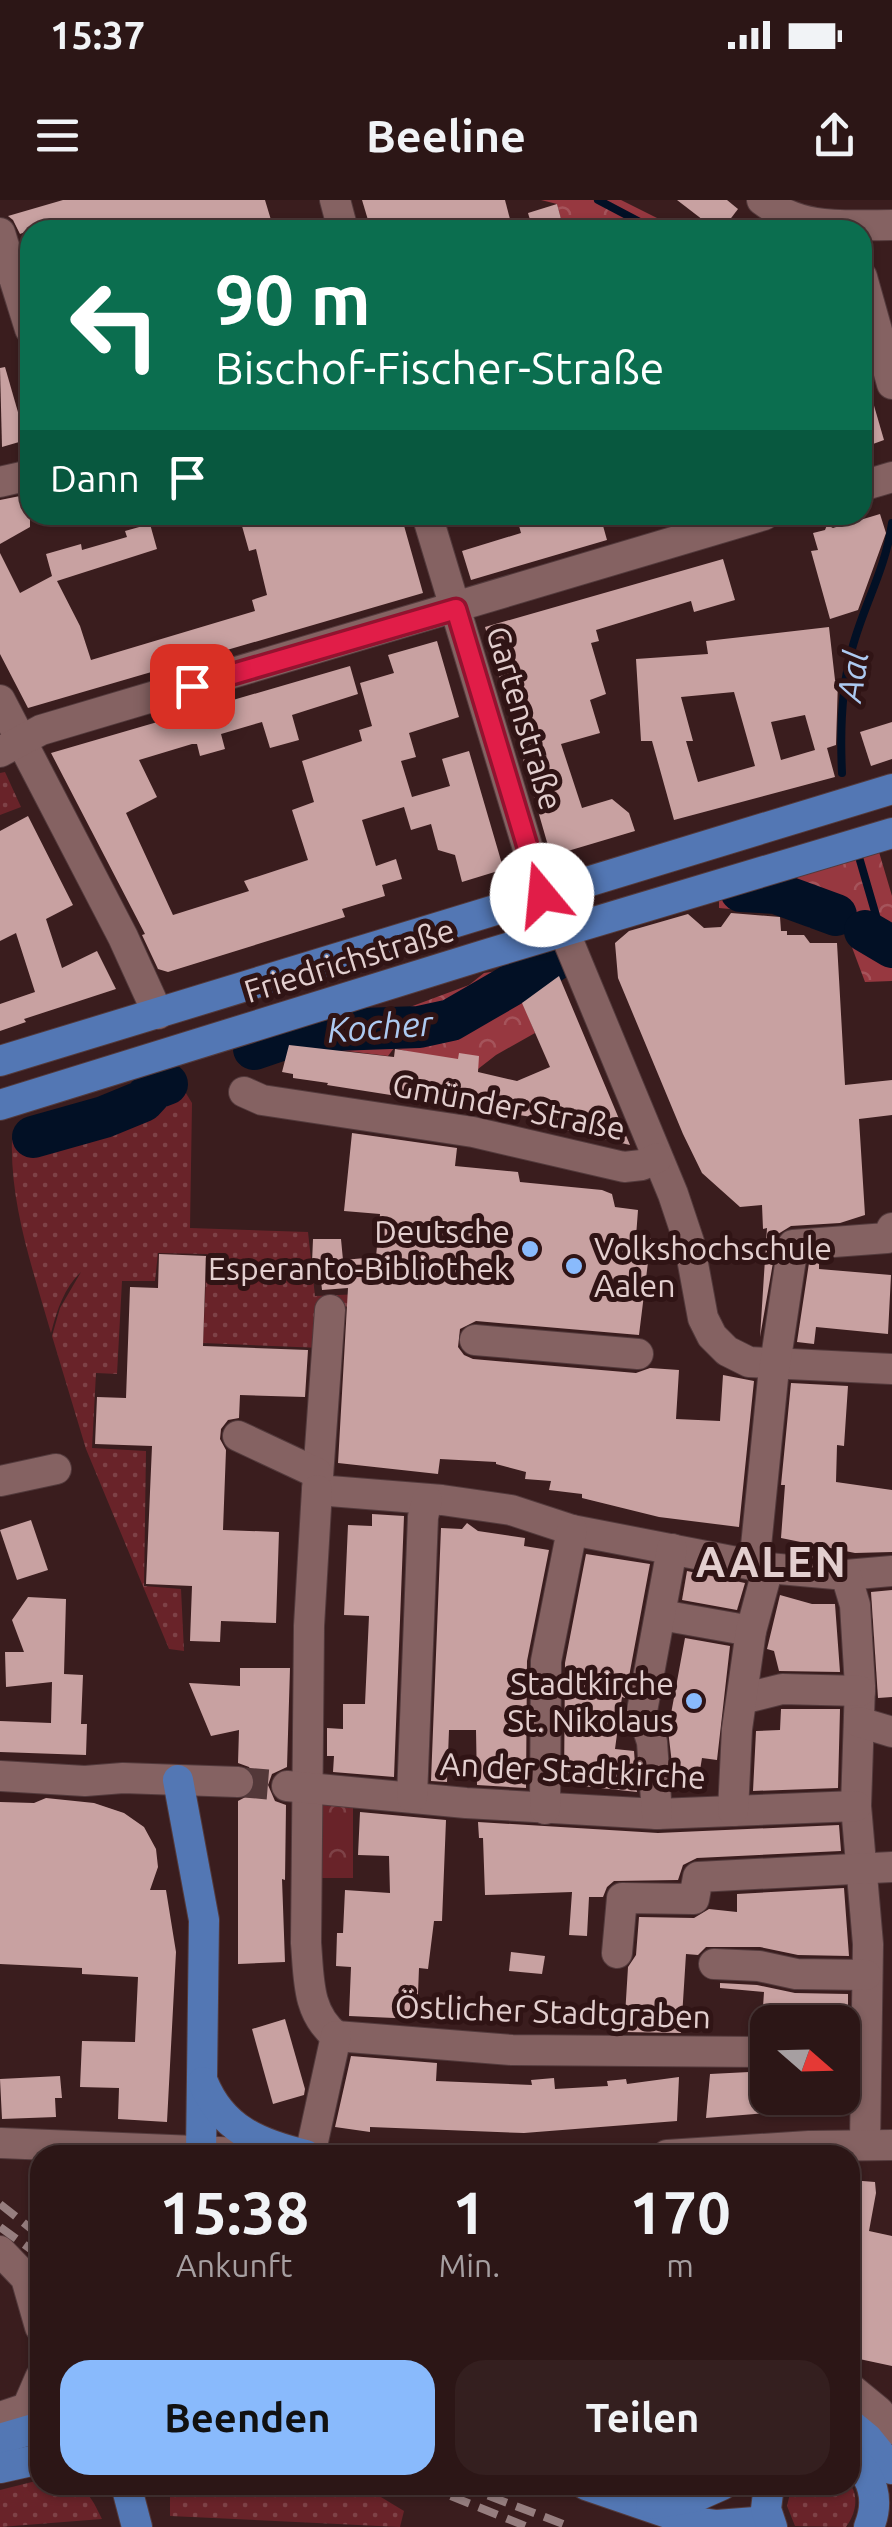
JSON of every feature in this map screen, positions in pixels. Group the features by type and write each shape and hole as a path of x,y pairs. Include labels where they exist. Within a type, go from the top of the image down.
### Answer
{"main road":[{"name":"Friedrichstraße","path":"0,1061 892,790"},
{"name":"Friedrichstraße","path":"0,1105 892,833"},
{"path":"178,1780 204,1920 202,2145"},
{"path":"202,2080 217,2109 245,2135 270,2145"},
{"path":"0,2440 30,2430"},
{"path":"860,2432 892,2469"},
{"path":"0,2468 30,2462"},
{"path":"860,2467 868,2475 875,2503 868,2527"},
{"path":"129,2495 138,2527"},
{"path":"148,2495 150,2527"},
{"path":"612,2495 678,2521 716,2525 770,2524 766,2495"},
{"path":"638,2505 670,2504 703,2495"}],"street":[{"path":"762,200 794,220"},
{"path":"0,234 20,297"},
{"path":"872,313 892,384"},
{"name":"Gartenstraße","path":"431,525 542,895 564,930 656,1158"},
{"path":"10,747 41,730 731,525"},
{"path":"0,700 10,747 123,937 158,1014"},
{"name":"Gmünder Straße","path":"244,1092 262,1100 473,1132 624,1167 656,1158 690,1242 703,1318 712,1336 727,1351 748,1362 892,1368"},
{"path":"733,1811 742,1699 761,1567 776,1364 793,1245 889,1233"},
{"path":"310,2145 336,2036 320,2023 310,1988 298,1786 312,1567 311,1495 330,1310"},
{"path":"475,1340 638,1354"},
{"path":"238,1436 311,1495 427,1500 510,1510 572,1530 761,1567 846,1575 892,1571"},
{"path":"0,1481 56,1468"},
{"path":"412,1797 423,1517 427,1500"},
{"path":"544,1808 546,1662 572,1530"},
{"path":"657,1814 652,1742 642,1711 672,1549"},
{"path":"846,1575 855,1605 859,1706 856,1806 877,1867 880,1947 866,1974 867,2055 878,2144"},
{"path":"661,1615 750,1631"},
{"path":"742,1699 782,1689 859,1706 892,1732"},
{"path":"0,1776 238,1782"},
{"name":"An der Stadtkirche","path":"298,1786 657,1814 856,1806"},
{"path":"617,1954 622,1898 694,1900 698,1877 877,1867"},
{"path":"714,1964 759,1966 796,1974 866,1974"},
{"name":"Östlicher Stadtgraben","path":"336,2036 512,2050 750,2052"},
{"path":"0,2143 40,2145"},
{"path":"0,2251 26,2278 30,2292"},
{"path":"860,2396 892,2429"},
{"path":"0,2417 27,2408 30,2401"}],"green space":[{"path":"541,200 621,200 661,220 561,220 557,204"},
{"path":"5,772 21,807 0,815 0,773"},
{"path":"879,852 892,896 892,981 865,982 838,910 824,902 821,929 808,927 788,914 719,908 719,899"},
{"path":"552,963 559,976 523,1003 535,1033 478,1069 394,1048 388,1056 339,1050 340,1046 329,1045 317,1027 367,1023 469,985 484,973"},
{"path":"173,1072 192,1103 190,1228 308,1232 315,1296 361,1294 360,1307 326,1306 321,1348 203,1343 207,1254 158,1253 155,1281 122,1281 117,1374 96,1373 92,1448 146,1451 144,1586 181,1589 184,1651 169,1649 86,1449 52,1336 60,1308 81,1272 62,1300 51,1333 24,1237 12,1164 12,1140 27,1125"},
{"path":"308,1787 353,1793 353,1878 307,1878"},
{"path":"30,2482 30,2495 88,2495 102,2519 0,2527 0,2490"},
{"path":"170,2495 378,2495 404,2511 400,2527 170,2516"},
{"path":"790,2495 855,2495 846,2527 795,2526 787,2506"}],"building":[{"path":"63,200 265,200 271,220 20,220 20,234 8,216"},
{"path":"362,200 505,200 510,220 368,220"},
{"path":"677,200 727,200 738,209 730,220 703,220"},
{"path":"557,204 561,220 530,220 528,213"},
{"path":"5,367 20,419 20,442 2,447 0,368"},
{"path":"872,399 884,440 872,444"},
{"path":"20,496 20,525 30,527 0,544 0,500"},
{"path":"880,514 886,533 858,610 830,619 811,551 818,550 813,533 825,530 827,525 872,525 872,516"},
{"path":"150,525 157,549 57,581 80,626 91,660 255,611 252,600 267,595 256,549 249,551 242,526 404,525 423,593 28,708 0,654 0,553 20,593 52,576 46,554 81,544 82,550 127,537 125,531"},
{"path":"519,525 603,525 607,540 471,580 462,551 521,533"},
{"path":"723,559 735,600 694,612 691,601 596,630 599,641 591,643 606,694 590,700 600,733 561,744 582,808 612,799 629,813 635,831 551,856 485,627"},
{"path":"829,627 838,680 836,745 827,748 835,777 674,820 652,741 641,741 636,659 708,654 706,641","holes":["734,692 755,766 698,782 686,741 693,741 681,697","805,715 815,750 781,760 771,722"]},
{"path":"437,641 459,717 409,733 416,757 401,761 412,797 450,786 442,759 469,751 502,864 498,871 462,882 455,855 438,850 431,824 411,830 404,807 362,820 376,866 396,859 402,879 382,885 385,896 342,909 345,917 168,972 158,969 142,935 145,934 51,753 350,666 358,694 292,715 299,740 270,748 262,722 221,734 225,749 200,756 197,744 192,744 139,760 157,797 126,813 173,915 249,891 244,881 308,860 292,810 314,802 302,761 362,741 359,730 372,726 360,683 394,673 388,655"},
{"path":"892,722 892,759 871,766 860,732"},
{"path":"28,816 73,905 46,919 62,968 97,951 116,989 24,1019 26,1022 0,1031 0,1004 35,992 16,933 0,941 0,831"},
{"path":"731,913 780,917 781,931 787,931 787,935 804,935 810,943 837,943 845,1085 892,1080 892,1115 859,1119 865,1215 840,1223 791,1226 778,1234 760,1337 767,1228 763,1229 762,1205 740,1207 702,1173 618,978 615,943 629,931 688,914 704,928 721,927"},
{"path":"559,976 630,1145 557,1128 557,1121 327,1085 282,1072 289,1045 394,1057 395,1049 458,1059 459,1053 479,1056 478,1072 517,1081 550,1067 522,1003"},
{"path":"352,1133 457,1148 455,1166 518,1172 520,1182 602,1190 612,1194 615,1207 638,1210 636,1237 651,1238 639,1335 476,1321 460,1329 458,1347 473,1359 636,1373 650,1368 679,1370 676,1419 720,1421 723,1375 754,1381 739,1527 659,1517 582,1498 582,1494 549,1490 551,1481 525,1479 526,1472 496,1462 440,1459 438,1474 338,1463 348,1288 322,1290 319,1262 312,1263 313,1239 341,1239 343,1260 376,1257 380,1214 344,1211"},
{"path":"159,1254 206,1256 203,1346 308,1350 305,1397 240,1395 239,1418 228,1420 221,1429 220,1439 226,1450 223,1530 279,1532 276,1623 221,1621 220,1642 190,1641 192,1586 146,1584 152,1446 95,1444 97,1397 126,1398 130,1287 158,1288"},
{"path":"819,1262 819,1269 891,1275 888,1334 816,1327 814,1344 797,1342 809,1263"},
{"path":"791,1383 848,1386 844,1446 837,1445 836,1482 892,1490 892,1552 855,1553 781,1538 785,1485 781,1485"},
{"path":"372,1514 404,1516 394,1777 333,1772 334,1756 327,1756 327,1728 343,1729 343,1704 365,1704 369,1616 344,1615 348,1525 372,1526"},
{"path":"31,1520 48,1570 17,1580 0,1530"},
{"path":"467,1523 478,1531 525,1538 524,1546 549,1550 527,1661 526,1788 477,1785 476,1730 449,1730 447,1782 431,1781 441,1528 462,1529"},
{"path":"586,1554 650,1564 615,1749 634,1751 637,1792 564,1784 565,1663"},
{"path":"687,1571 745,1583 737,1610 682,1600"},
{"path":"892,1590 892,1697 878,1698 871,1592"},
{"path":"780,1595 812,1604 835,1604 840,1672 779,1671 774,1651 767,1649"},
{"path":"28,1597 66,1599 64,1674 83,1675 81,1724 87,1724 86,1755 0,1752 0,1721 51,1723 52,1682 6,1687 5,1652 24,1652 12,1620"},
{"name":"Stadtkirche St. Nikolaus","path":"685,1638 730,1646 717,1760 702,1758 699,1776 673,1772 668,1730"},
{"path":"240,1668 290,1668 287,1767 272,1774 268,1785 275,1801 286,1805 285,1880 282,1879 285,1962 238,1964 238,1801 253,1793 257,1782 249,1767 238,1763 239,1730 211,1736 189,1683 240,1686"},
{"path":"781,1709 840,1709 838,1788 753,1791 756,1731 780,1730"},
{"path":"46,1798 94,1803 124,1813 144,1827 156,1849 158,1867 150,1890 166,1890 176,1952 167,2122 118,2119 119,2088 80,2087 82,2041 135,2042 138,1977 82,1974 82,1968 0,1964 0,1802 34,1803"},
{"path":"360,1812 446,1820 442,1921 434,1921 428,1969 419,1968 417,2019 349,2016 351,1967 336,1966 337,1933 343,1933 345,1890 390,1893 389,1856 358,1855"},
{"path":"478,1822 658,1833 839,1825 841,1851 697,1858 683,1865 678,1880 614,1881 603,1897 589,1897 587,1936 569,1935 572,1892 485,1895 483,1838 479,1838"},
{"path":"844,1888 849,1956 798,1955 760,1947 706,1947 698,1955 686,1954 681,2033 624,2032 628,1967 636,1955 639,1917 694,1918 709,1909 737,1912 737,1894"},
{"path":"511,1952 545,1956 542,1974 509,1971"},
{"path":"720,1983 795,1993 848,1994 848,2005 763,2005 764,1992 720,1988"},
{"path":"285,2019 305,2089 304,2095 273,2104 252,2029"},
{"path":"351,2056 437,2063 436,2081 532,2085 531,2080 554,2078 555,2089 608,2086 607,2081 626,2079 627,2084 679,2077 677,2121 524,2133 370,2127 370,2132 335,2127"},
{"path":"750,2072 750,2114 706,2118 710,2074"},
{"path":"60,2076 62,2098 55,2098 56,2117 2,2119 0,2079"},
{"path":"860,2181 875,2182 869,2231 892,2236 892,2366 860,2359"}],"waterway":[{"name":"Aal","path":"598,200 636,220"},
{"name":"Aal","path":"842,773 842,711 848,664 892,523"},
{"name":"Aal","path":"859,857 884,943"},
{"name":"Kocher","path":"741,891 776,893 836,915"},
{"name":"Kocher","path":"865,931 892,947"},
{"name":"Kocher","path":"254,1049 307,1031 419,1027 451,1020 553,961"},
{"name":"Kocher","path":"33,1137 104,1117 143,1101 154,1089 167,1084"}],"tunnel":[{"path":"238,1782 287,1786"}],"railway":[{"path":"0,2204 30,2228"},
{"path":"0,2227 30,2249"},
{"path":"448,2495 528,2527"},
{"path":"486,2495 571,2527"}],"place":[{"name":"Deutsche Esperanto-Bibliothek","path":"530,1249"},
{"name":"Volkshochschule Aalen","path":"574,1266"},
{"name":"Stadtkirche St. Nikolaus","path":"694,1701"}],"district":[{"name":"AALEN","path":"772,1561"}],"route":[{"path":"192,686 456,609 542,895"}]}
